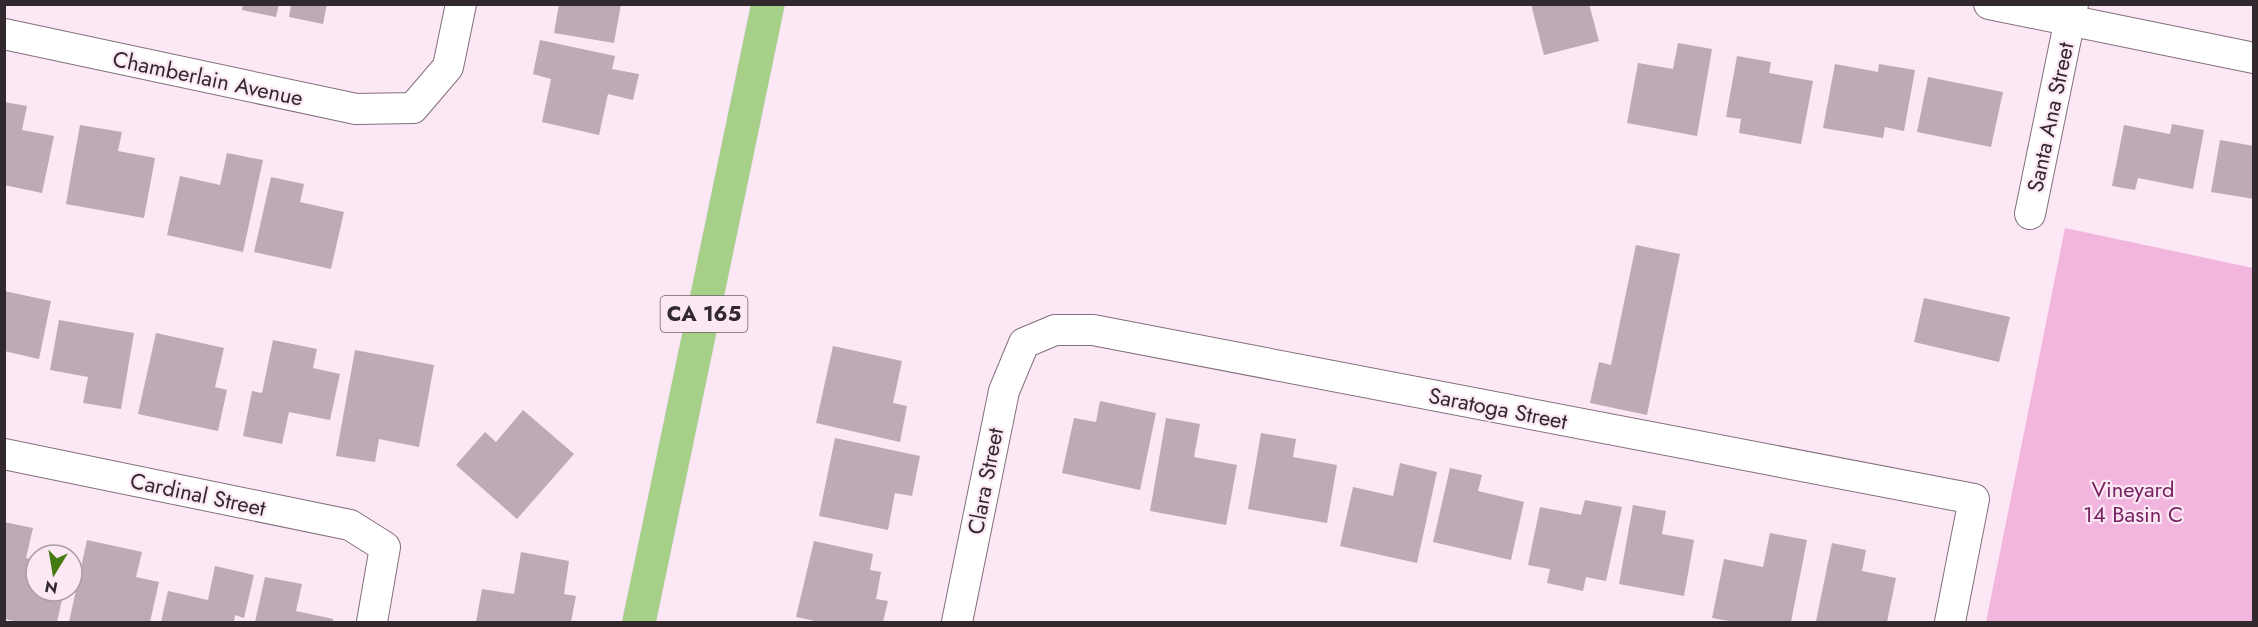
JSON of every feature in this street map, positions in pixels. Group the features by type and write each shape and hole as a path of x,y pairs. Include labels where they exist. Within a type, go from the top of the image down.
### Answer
{"main road":[{"name":"CA 165","path":"639,622 768,4"}],"street":[{"name":"Chamberlain Avenue","path":"4,34 356,109 413,108 448,67 461,4"},
{"path":"1989,4 2071,13 2253,58"},
{"name":"Santa Ana Street","path":"2030,214 2071,13"},
{"name":"Saratoga Street","path":"1024,343 1055,330 1093,330 1974,499 1950,622"},
{"name":"Clara Street","path":"957,622 1004,391 1024,343"},
{"name":"Cardinal Street","path":"4,454 350,525 385,547 372,622"}],"green space":[{"name":"Vineyard 14 Basin C","path":"2065,228 2253,268 2253,622 1986,622"}],"building":[{"path":"243,4 279,4 276,17 242,10"},
{"path":"291,4 327,4 323,24 289,17"},
{"path":"559,4 621,4 614,43 554,33"},
{"path":"1531,4 1589,4 1599,41 1544,55"},
{"path":"540,40 615,56 612,69 639,74 633,100 608,94 599,135 542,122 551,79 533,74"},
{"path":"1678,43 1712,49 1697,136 1627,123 1638,63 1673,69"},
{"path":"1737,56 1771,62 1769,73 1813,81 1801,144 1739,133 1741,119 1726,117"},
{"path":"1835,64 1878,72 1879,64 1915,70 1904,131 1885,127 1883,138 1823,128"},
{"path":"1928,77 2003,92 1991,147 1917,132"},
{"path":"4,102 27,106 22,130 54,136 42,193 4,185"},
{"path":"2172,124 2204,130 2193,189 2138,178 2135,190 2112,186 2124,125 2170,134"},
{"path":"80,125 122,132 118,151 155,158 144,218 66,204"},
{"path":"2220,140 2254,146 2254,199 2211,192"},
{"path":"227,153 263,160 243,252 167,235 180,176 220,185"},
{"path":"271,177 304,184 300,202 344,212 331,269 254,252"},
{"path":"1636,245 1680,254 1647,415 1590,403 1599,362 1611,365"},
{"path":"4,291 51,301 39,359 4,351"},
{"path":"1924,298 2010,317 1999,362 1914,342"},
{"path":"59,320 134,333 121,409 83,403 88,377 50,370"},
{"path":"156,333 224,348 215,387 227,390 218,431 138,414"},
{"path":"273,340 317,349 313,368 340,374 330,420 289,412 282,444 243,436 252,391 262,393"},
{"path":"833,346 902,361 893,403 907,406 900,442 816,423"},
{"path":"355,350 434,365 419,447 379,439 375,462 336,456"},
{"path":"1100,401 1156,413 1140,490 1062,473 1074,418 1096,422"},
{"path":"523,410 574,454 517,519 456,465 485,432 496,442"},
{"path":"1166,418 1200,424 1194,457 1237,465 1226,525 1150,511"},
{"path":"1261,433 1296,439 1293,457 1337,465 1327,523 1248,509"},
{"path":"835,438 920,456 912,496 895,493 888,530 819,516"},
{"path":"1400,463 1437,472 1417,563 1340,546 1353,487 1393,496"},
{"path":"1450,468 1482,475 1478,491 1524,502 1511,560 1433,542"},
{"path":"1585,500 1622,507 1606,581 1586,577 1583,591 1547,583 1550,569 1528,565 1540,507 1581,515"},
{"path":"1633,505 1666,511 1662,534 1694,540 1684,596 1619,584"},
{"path":"4,522 33,528 30,543 24,543 24,603 61,603 57,622 20,622 4,619"},
{"path":"1770,533 1807,540 1791,622 1734,622 1712,618 1724,559 1763,567"},
{"path":"87,540 142,552 136,577 159,582 150,622 69,622 73,603 84,603 84,554"},
{"path":"814,541 873,554 870,570 881,572 876,599 888,601 883,622 820,622 796,617"},
{"path":"1832,543 1866,550 1862,571 1896,578 1887,622 1816,621"},
{"path":"521,552 569,561 564,594 576,596 571,622 476,622 482,589 514,594"},
{"path":"215,566 254,575 244,618 235,615 234,622 161,622 168,591 208,600"},
{"path":"265,577 302,584 296,611 333,619 333,622 255,622"}]}
